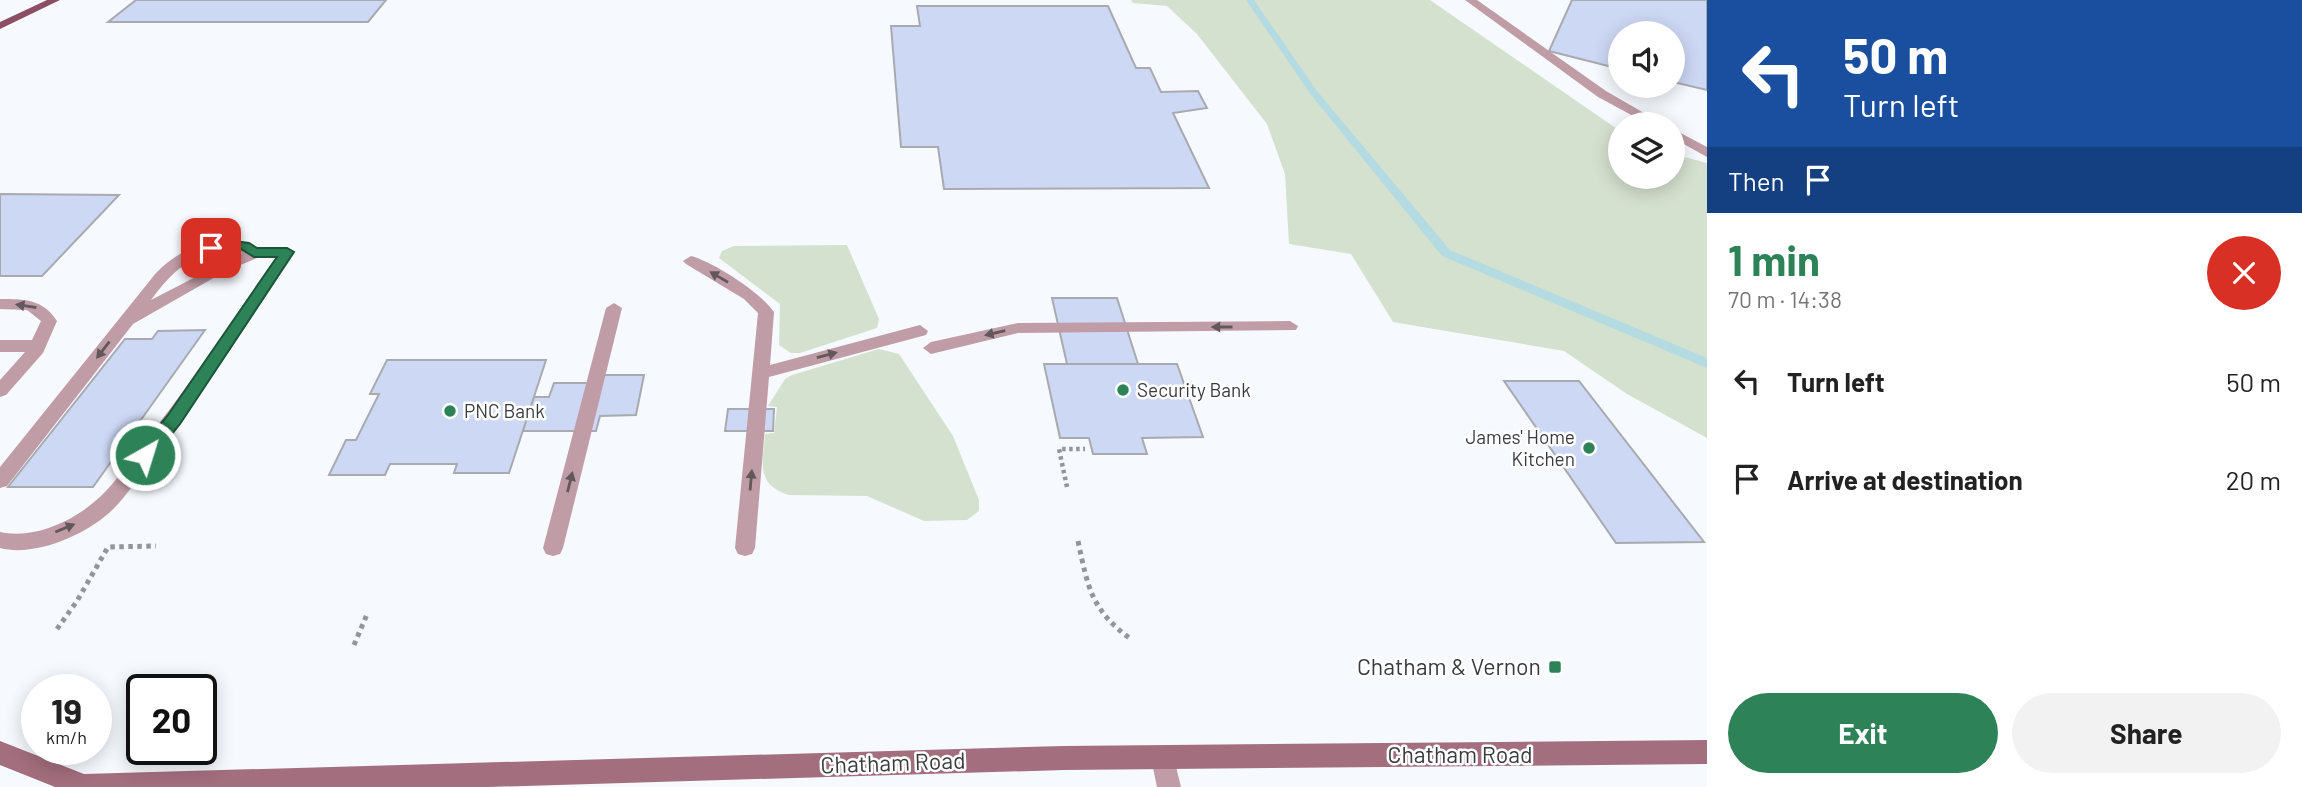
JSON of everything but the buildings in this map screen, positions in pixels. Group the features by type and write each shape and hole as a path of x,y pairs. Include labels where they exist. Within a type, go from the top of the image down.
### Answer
{"main road":[{"path":"0,24 32,0"},
{"path":"0,24 55,0"},
{"name":"Chatham Road","path":"0,753 77,786 1064,758 1707,752"}],"street":[{"path":"1470,0 1602,94 1635,112"},
{"path":"1685,140 1707,153"},
{"path":"0,481 173,266 191,255 226,244 244,246 254,253"},
{"path":"0,540 6,543 35,540 72,527 101,508 174,420 287,252 254,253 219,269 127,320"},
{"path":"691,261 750,295 766,312 745,548"},
{"path":"0,304 30,304 43,310 49,321 39,346 0,391"},
{"path":"553,548 614,308"},
{"path":"930,348 1018,328 1290,326"},
{"path":"761,373 920,331"},
{"path":"0,346 39,346"},
{"path":"1163,758 1169,787"}],"path":[{"path":"1067,487 1059,449 1085,449"},
{"path":"1078,541 1091,598 1097,612 1132,640"},
{"path":"57,629 78,601 92,571 108,547 156,546"},
{"path":"354,645 368,612"}],"green space":[{"path":"1131,0 1430,0 1608,123 1608,189 1685,189 1685,157 1707,163 1707,438 1627,394 1564,351 1393,322 1351,254 1289,244 1285,174 1267,124 1197,34 1167,6 1133,3"},
{"path":"847,245 879,319 877,328 800,353 791,353 779,345 780,304 719,258 722,251 734,246"},
{"path":"879,349 899,354 953,436 979,500 979,511 967,520 924,521 867,496 789,495 778,490 766,479 763,463 765,434 774,433 777,407 768,406 785,379"}],"waterway":[{"path":"1250,0 1314,93 1446,253 1707,363"}],"place":[{"name":"Security Bank","path":"1123,390"},
{"name":"PNC Bank","path":"450,411"},
{"name":"James' Home Kitchen","path":"1589,448"},
{"name":"Chatham & Vernon","path":"1555,667"}],"route":[{"path":"145,455 174,420 287,252 254,253 244,246 226,244 211,248"}]}
